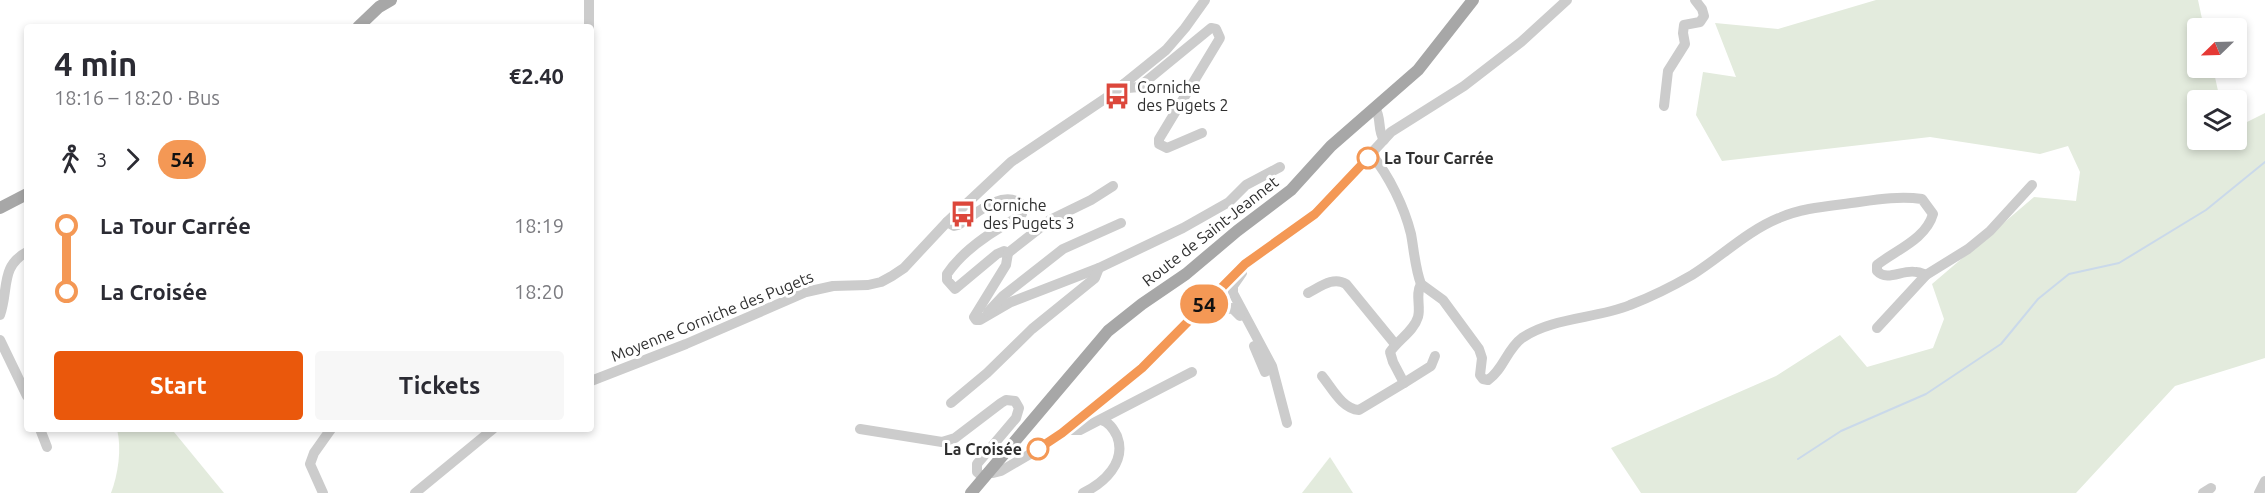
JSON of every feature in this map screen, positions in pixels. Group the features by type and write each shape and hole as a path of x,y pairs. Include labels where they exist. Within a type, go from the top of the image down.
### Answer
{"main road":[{"path":"360,24 391,0"},
{"name":"Route de Saint-Jeannet","path":"971,493 1112,327 1186,274 1282,197 1331,146 1418,70 1473,0"},
{"path":"0,208 24,196"}],"street":[{"path":"589,0 589,24"},
{"name":"Moyenne Corniche des Pugets","path":"594,380 686,344 806,292 833,286 868,285 881,282 903,268 947,222 1011,162 1078,118 1174,43 1205,0"},
{"path":"860,429 942,442 955,438 1001,403 1012,399 1019,408 1016,418 976,464 977,472 986,475 1001,471 1049,443 1142,368 1245,264 1315,214 1384,140 1401,125 1464,86 1521,42 1567,0"},
{"path":"1664,106 1668,71 1685,44 1684,25 1700,22 1704,16 1695,0"},
{"path":"1124,84 1128,88 1139,87 1211,28 1216,29 1220,38 1159,139 1159,144 1167,148 1202,133"},
{"path":"1375,108 1379,117 1379,131 1384,140"},
{"path":"1372,155 1403,212 1410,232 1421,284 1417,296 1419,316 1390,352 1404,383"},
{"path":"1113,186 1050,220 1008,253 1006,265 974,317 976,320 980,320 1011,302 1099,268 1174,233 1229,202 1246,185 1280,167"},
{"path":"1877,328 1926,275 1968,249 1990,231 2032,184"},
{"path":"1421,284 1443,300 1479,349 1482,358 1480,375 1483,379 1488,380 1497,372 1521,339 1528,335 1555,324 1617,310 1633,304 1691,275 1777,218 1797,211 1887,198 1922,199 1933,214 1931,222 1916,238 1877,265 1877,271 1886,276 1915,272 1926,275"},
{"path":"947,222 954,226 958,225 990,205 1008,199 1020,203 1023,209 1019,217 991,233 958,260 947,274 947,280 955,289 997,254 1008,253"},
{"path":"985,317 1003,296 1063,249 1121,223"},
{"path":"0,315 7,272 15,260 24,254"},
{"path":"1245,264 1242,274 1233,286 1233,293 1272,366 1287,423"},
{"path":"951,403 987,373 1032,328 1095,278 1099,268"},
{"path":"1308,293 1332,281 1340,280 1346,284 1395,344"},
{"path":"1191,317 1232,308 1236,310 1246,324 1265,372"},
{"path":"0,340 24,390"},
{"path":"1322,376 1345,405 1359,410 1431,366 1435,356"},
{"path":"1066,430 1080,430 1192,372"},
{"path":"1083,493 1099,486 1120,454 1115,432 1108,422 1101,420"},
{"path":"41,432 46,447"},
{"path":"323,493 310,464 314,453 329,432"},
{"path":"415,493 489,432"},
{"path":"2259,493 2265,481"}],"shaded area":[{"path":"1876,0 2198,0 2202,18 2187,18 2187,78 2215,78 2218,90 2187,90 2187,150 2247,150 2247,122 2265,113 2265,358 2175,386 2076,493 1641,493 1611,448 1776,376 1840,335 1867,367 1933,348 1944,319 1932,284 2034,197 2076,201 2080,172 2068,146 2040,154 1930,137 1722,161 1696,115 1703,72 1736,77 1715,23 1778,29"},
{"path":"117,432 174,432 224,493 111,493 116,478 119,445"},
{"path":"1330,457 1353,493 1302,493"}],"waterway":[{"path":"1798,459 1841,431 1926,394 2001,344 2038,299 2069,274 2119,263 2206,210 2265,162"}],"bus line":[{"name":"54","path":"1038,449 1062,433 1142,368 1245,264 1315,214 1368,158"}],"place":[{"name":"Corniche des Pugets 2","path":"1117,96"},
{"name":"La Tour Carrée","path":"1368,158"},
{"name":"Corniche des Pugets 3","path":"963,214"},
{"name":"La Croisée","path":"1038,449"}]}
